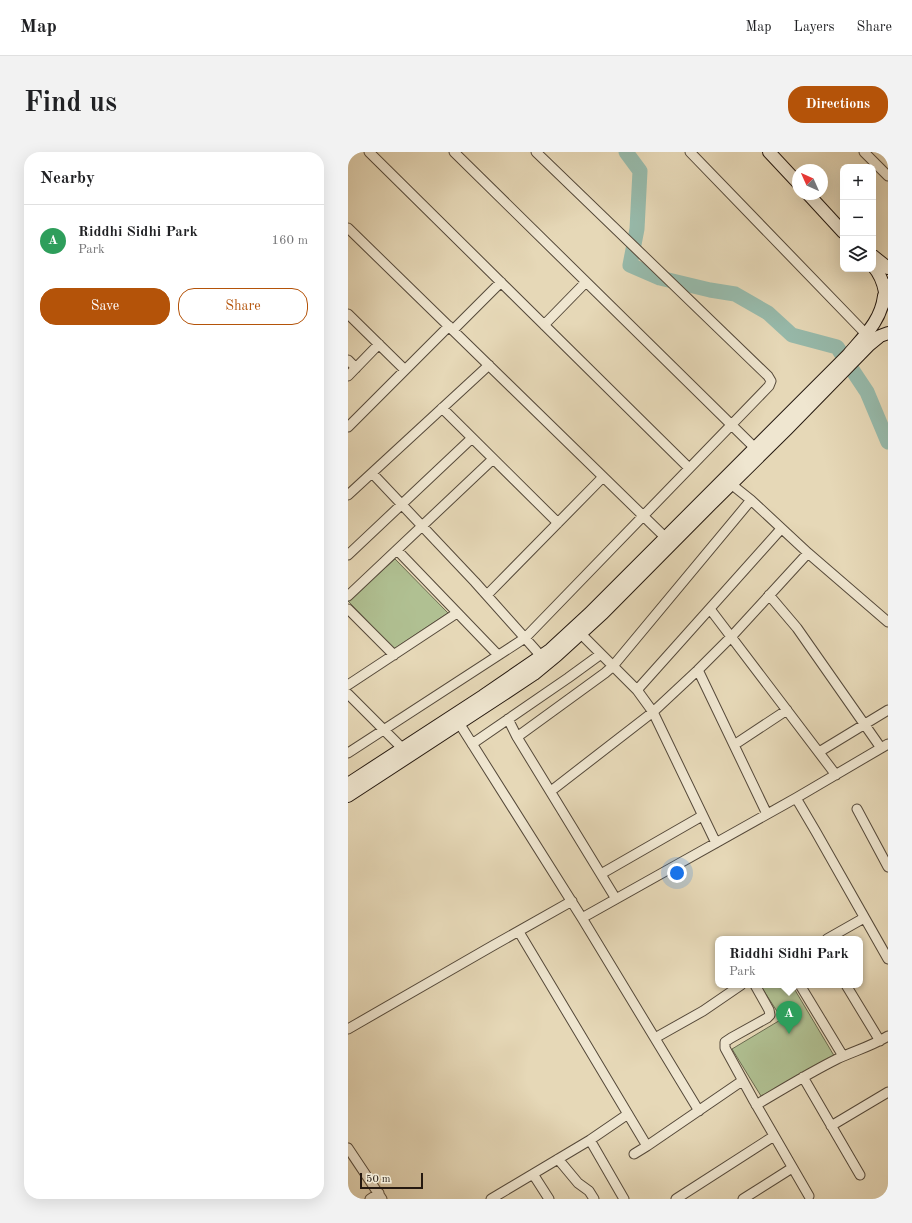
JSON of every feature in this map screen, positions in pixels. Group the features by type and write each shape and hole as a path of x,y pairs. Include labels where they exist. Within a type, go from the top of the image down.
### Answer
{"street":[{"path":"369,152 689,468"},
{"path":"454,152 755,448"},
{"path":"348,753 525,638 769,386 771,381 768,376 536,152"},
{"path":"691,152 866,334"},
{"path":"769,152 792,177"},
{"path":"864,152 887,172"},
{"path":"814,200 840,228"},
{"path":"348,228 669,540"},
{"path":"876,258 888,268"},
{"path":"876,270 879,273 886,291 884,305 888,314"},
{"path":"348,427 405,370 501,282"},
{"path":"544,325 586,282"},
{"path":"852,357 880,313 886,291"},
{"path":"348,314 405,370"},
{"path":"348,796 484,696 550,650 731,484 784,426 852,357 880,336 888,333"},
{"path":"348,376 379,344"},
{"path":"348,360 356,368"},
{"path":"348,495 489,365"},
{"path":"442,408 558,523"},
{"path":"348,784 460,724 534,674 603,613 755,448 784,426"},
{"path":"348,555 472,438"},
{"path":"348,596 493,459"},
{"path":"372,474 487,595 541,656"},
{"path":"487,595 603,477"},
{"path":"731,484 888,622"},
{"path":"518,737 613,666 751,500"},
{"path":"637,690 782,529"},
{"path":"397,550 498,655"},
{"path":"551,791 653,712 732,636 808,553"},
{"path":"582,918 796,798 884,746 864,724 797,628 769,595"},
{"path":"710,608 836,775"},
{"path":"348,609 394,655"},
{"path":"348,685 457,613"},
{"path":"581,634 637,690 653,712 716,843"},
{"path":"472,744 601,654"},
{"path":"698,670 767,814"},
{"path":"568,678 579,692"},
{"path":"348,694 407,752"},
{"path":"734,745 787,710"},
{"path":"819,752 888,710"},
{"path":"508,719 616,899"},
{"path":"460,724 572,901 699,1111"},
{"path":"796,798 887,957"},
{"path":"857,808 888,867"},
{"path":"601,874 702,816"},
{"path":"348,1029 572,901"},
{"path":"832,936 864,918"},
{"path":"518,932 647,1146"},
{"path":"655,1038 703,1010 736,988"},
{"path":"757,988 770,1014 767,1018 725,1042 724,1048 809,1196"},
{"path":"802,988 843,1056"},
{"path":"756,1105 803,1077 843,1056 884,1039 848,988"},
{"path":"803,1077 860,1175"},
{"path":"634,1154 742,1081"},
{"path":"831,1126 888,1092"},
{"path":"491,1199 590,1140 628,1114"},
{"path":"676,1199 774,1136"},
{"path":"590,1140 624,1199"},
{"path":"348,1148 352,1162 381,1196 370,1199"},
{"path":"558,1159 578,1183 589,1191 594,1199"},
{"path":"743,1199 792,1168"},
{"path":"533,1174 549,1199"},
{"path":"506,1190 510,1199"}],"green space":[{"path":"395,559 448,613 394,649 348,601"},
{"path":"762,988 794,988 836,1059 761,1096 732,1049 782,1019"}],"waterway":[{"path":"626,152 640,171 637,229 630,265 660,278 710,290 735,294 768,313 792,335 837,347 867,392 888,442"}],"place":[{"name":"Riddhi Sidhi Park","path":"789,1034"}]}
